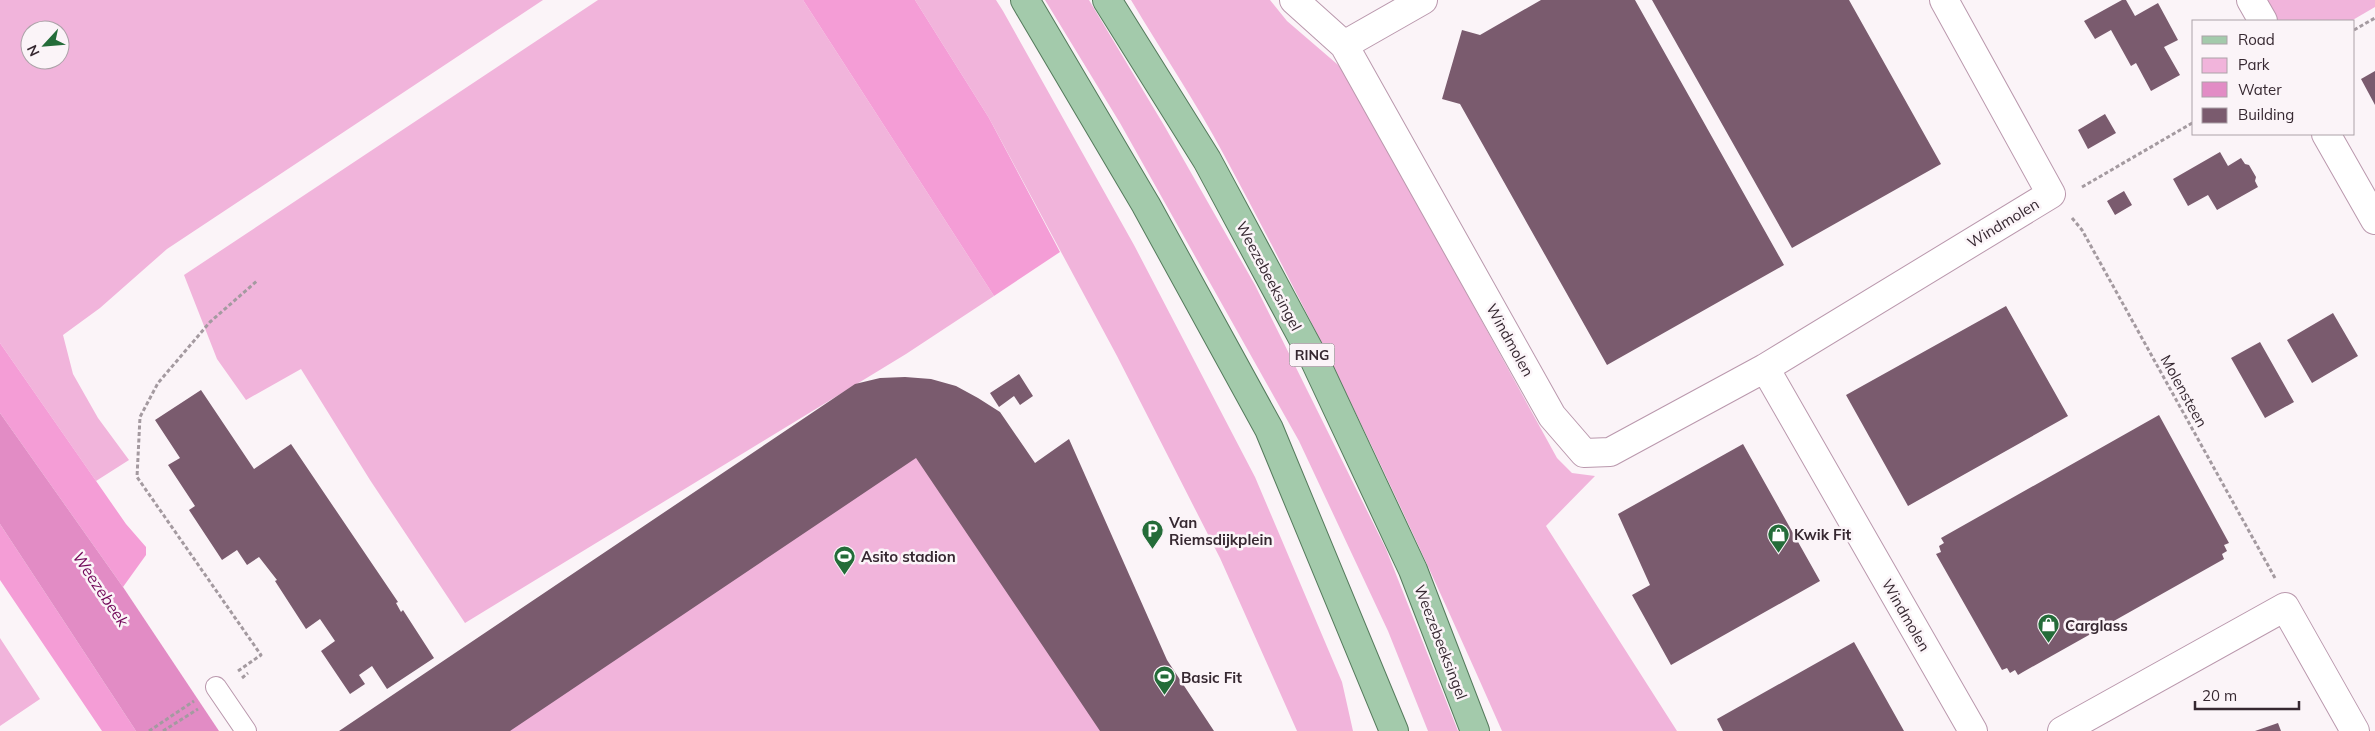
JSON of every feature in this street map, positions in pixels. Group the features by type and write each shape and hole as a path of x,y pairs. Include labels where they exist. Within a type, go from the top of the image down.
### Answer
{"main road":[{"path":"1025,0 1146,204 1269,429 1394,731"},
{"name":"Weezebeeksingel","path":"1106,0 1207,160 1315,361 1413,570 1475,731"}],"street":[{"name":"Windmolen","path":"1294,0 1344,45 1552,416 1584,452 1610,452 1765,368 2051,194 1944,0"},
{"path":"1344,45 1423,0"},
{"path":"2251,0 2262,20"},
{"path":"2327,135 2375,220"},
{"name":"Windmolen","path":"1765,368 1973,731"},
{"path":"2062,731 2285,607 2355,731"}],"lane":[{"path":"209,692 246,731"}],"path":[{"path":"2355,29 2375,18"},
{"path":"2051,194 2080,188 2192,123"},
{"name":"Molensteen","path":"2051,194 2082,230 2278,584 2285,607"},
{"path":"149,731 261,655 137,477 140,418 164,376 210,322 258,280"},
{"path":"162,731 201,707"}],"green space":[{"path":"0,0 543,0 167,249 100,308 63,335 73,374 98,418 129,460 96,481 0,343"},
{"path":"598,0 803,0 994,296 906,354 465,623 370,480 301,369 246,400 217,359 184,275"},
{"path":"915,0 996,0 1003,11 1134,245 1255,477 1342,682 1353,731 1297,731 1220,558 1117,356 989,118"},
{"path":"1045,0 1089,0 1165,127 1255,285 1386,549 1458,731 1428,731 1388,631 1299,441 1120,123"},
{"path":"1131,0 1270,0 1287,21 1344,70 1557,458 1572,473 1595,476 1546,526 1677,731 1502,731 1437,585 1369,440 1262,226 1213,135"},
{"path":"2263,0 2375,0 2375,7 2353,20 2274,20"},
{"name":"Asito stadion","path":"864,401 1191,731 373,731"},
{"path":"0,638 40,699 0,726"}],"shaded area":[{"path":"803,0 915,0 989,118 1060,252 994,296"},
{"path":"0,343 126,524 146,547 146,555 123,587 0,413"},
{"path":"0,524 136,731 102,731 0,580"}],"water":[{"name":"Weezebeek","path":"0,413 123,587 219,731 136,731 0,524"}],"building":[{"path":"1541,0 1635,0 1784,265 1607,365 1460,104 1442,99 1462,30 1480,35"},
{"path":"1652,0 1849,0 1941,164 1792,248"},
{"path":"2122,0 2126,0 2135,16 2158,3 2178,40 2164,47 2180,75 2151,91 2136,63 2131,66 2111,30 2095,39 2084,21"},
{"path":"2375,71 2375,105 2361,79"},
{"path":"2105,114 2116,133 2088,149 2078,130"},
{"path":"2220,152 2228,166 2241,158 2245,164 2249,165 2256,177 2255,181 2258,187 2217,210 2208,195 2188,206 2173,179"},
{"path":"2124,191 2132,205 2115,215 2107,201"},
{"path":"2006,306 2068,416 1908,506 1846,395"},
{"path":"2333,313 2358,356 2312,383 2287,340"},
{"path":"2260,342 2294,402 2265,418 2231,358"},
{"path":"1019,374 1033,396 1020,405 1014,396 999,407 990,393"},
{"path":"880,378 931,379 956,386 1000,412 1035,463 1069,439 1167,660 1214,731 1100,731 916,458 510,731 339,731 855,384"},
{"path":"201,390 254,469 291,444 398,602 396,603 401,612 403,610 434,658 387,689 372,666 359,675 365,684 350,694 321,651 335,641 320,619 306,629 275,581 277,580 259,557 247,565 237,550 222,560 189,510 195,506 168,465 180,458 155,420"},
{"path":"2159,415 2229,543 2224,545 2227,551 2222,554 2224,559 2018,675 2015,670 2010,673 2007,668 2002,670 1936,554 1941,552 1939,546 1944,543 1941,538"},
{"path":"1743,444 1820,581 1671,665 1632,595 1650,585 1618,514"},
{"path":"1854,642 1904,731 1723,731 1717,719"},
{"path":"2278,723 2281,731 2255,731"}],"place":[{"name":"Van Riemsdijkplein","path":"1153,550"},
{"name":"Kwik Fit","path":"1778,553"},
{"name":"Asito stadion","path":"845,575"},
{"name":"Carglass","path":"2049,644"},
{"name":"Basic Fit","path":"1165,696"}]}
